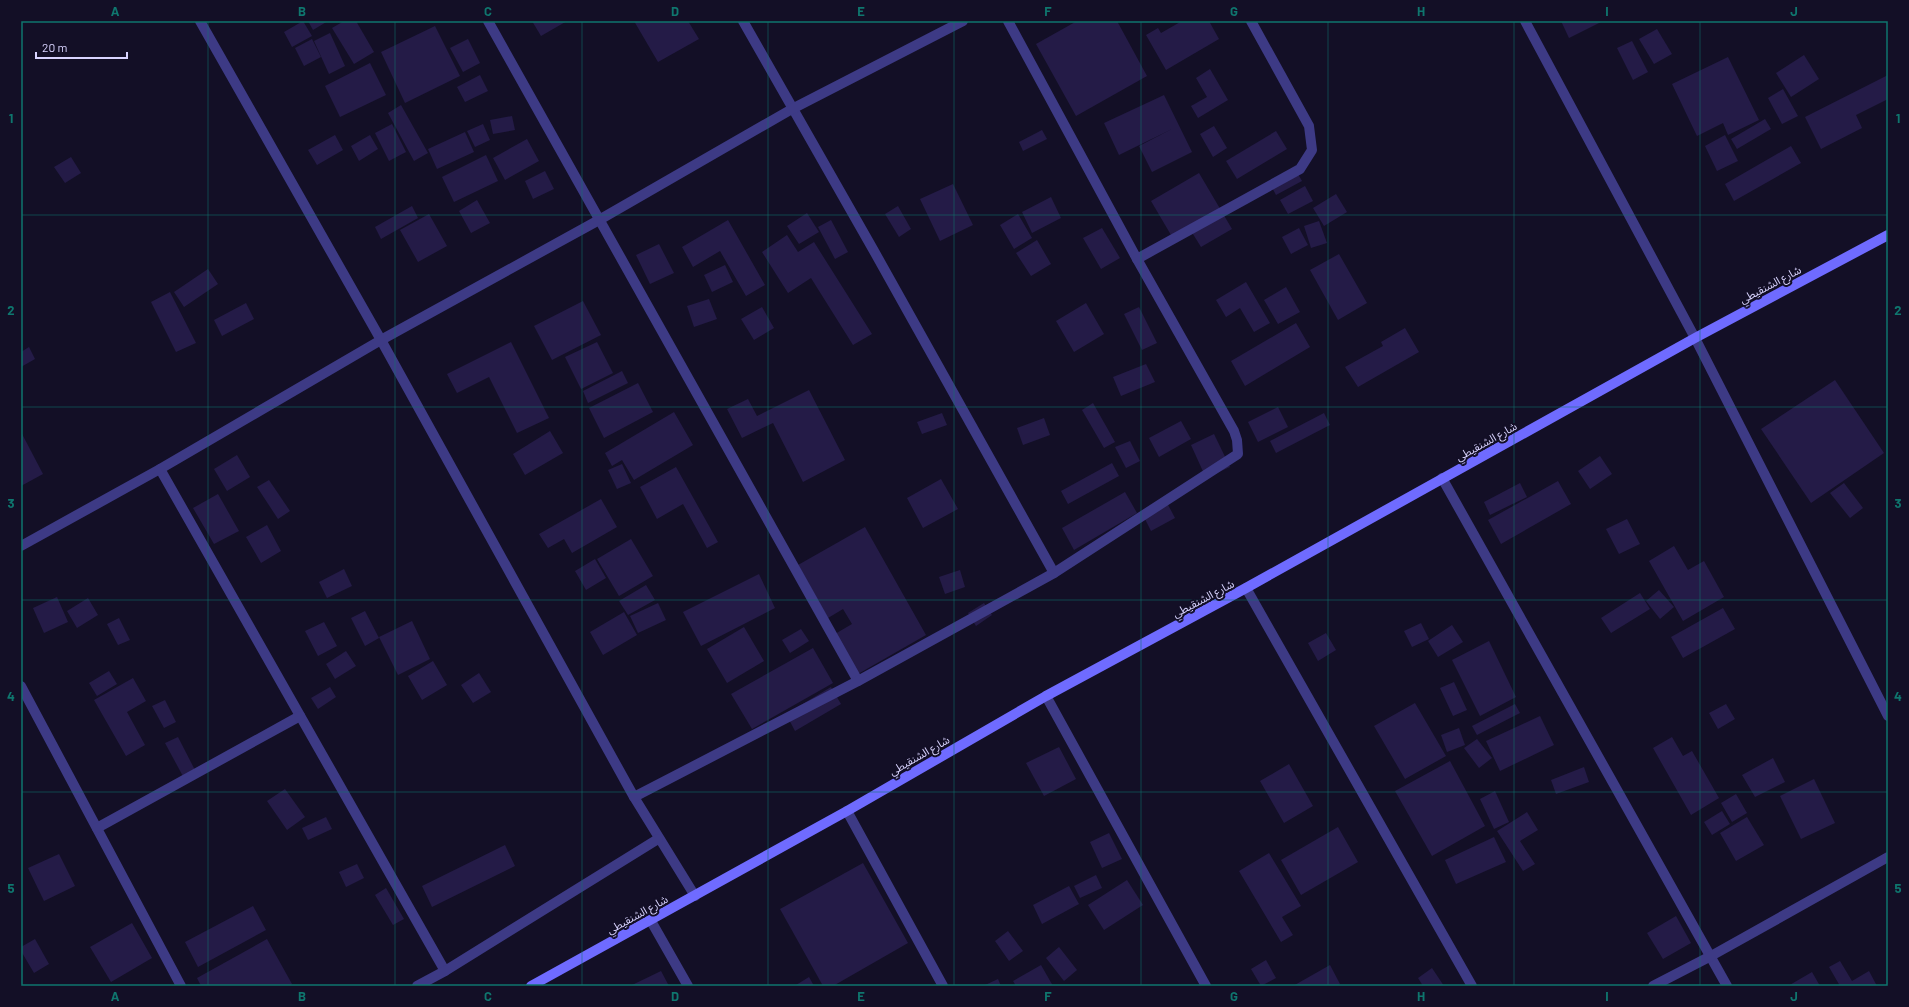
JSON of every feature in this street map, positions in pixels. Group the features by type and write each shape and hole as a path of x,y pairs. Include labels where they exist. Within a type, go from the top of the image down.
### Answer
{"street":[{"path":"200,21 381,340 634,797 658,839 695,896"},
{"path":"488,21 858,681"},
{"path":"743,21 874,251 1054,573"},
{"path":"21,546 160,469 381,340 599,220 792,109 962,21"},
{"path":"634,797 858,681 1054,573 1238,454 1238,440 1234,431 1137,259 1008,21"},
{"path":"1137,259 1300,169 1312,150 1309,126 1251,21"},
{"path":"1525,21 1695,338 1888,716"},
{"name":"شارع الشنقيطي","path":"531,986 847,811 1046,696 1246,588 1695,338 1888,235"},
{"path":"160,469 445,971"},
{"path":"1442,478 1727,986"},
{"path":"1246,588 1472,986"},
{"path":"21,686 181,986"},
{"path":"1046,696 1206,986"},
{"path":"96,828 300,716"},
{"path":"847,811 943,986"},
{"path":"417,986 445,971 658,839"},
{"path":"1653,986 1711,956 1888,857"},
{"path":"651,920 688,986"}],"building":[{"path":"303,21 312,36 292,47 284,32"},
{"path":"308,21 328,21 313,30"},
{"path":"344,21 356,21 374,52 354,64 332,28"},
{"path":"532,21 567,21 541,36"},
{"path":"634,21 688,21 699,39 658,62"},
{"path":"1077,21 1117,21 1147,76 1076,116 1036,44"},
{"path":"1182,21 1209,21 1219,39 1166,70 1146,35 1158,28 1161,33"},
{"path":"1561,21 1603,21 1569,38"},
{"path":"435,26 460,76 405,103 381,52"},
{"path":"1657,29 1672,54 1654,64 1639,39"},
{"path":"330,33 345,66 329,74 314,41"},
{"path":"312,39 321,57 304,66 295,48"},
{"path":"468,39 480,63 463,72 450,48"},
{"path":"1632,41 1648,72 1633,80 1617,48"},
{"path":"1804,55 1819,79 1791,97 1776,73"},
{"path":"1728,57 1759,120 1728,135 1723,123 1697,136 1672,84"},
{"path":"370,63 386,95 340,117 325,86"},
{"path":"1210,69 1228,100 1198,118 1191,106 1207,97 1196,78"},
{"path":"480,75 488,91 465,102 457,87"},
{"path":"1888,75 1888,99 1856,115 1862,128 1821,149 1805,117"},
{"path":"1783,89 1798,116 1782,124 1768,98"},
{"path":"1164,95 1192,152 1152,172 1139,146 1172,129 1119,155 1104,123"},
{"path":"401,105 428,153 414,161 388,113"},
{"path":"512,116 515,130 493,134 490,120"},
{"path":"1765,119 1771,129 1737,149 1731,139"},
{"path":"392,124 406,152 389,161 375,133"},
{"path":"483,124 490,140 475,147 467,131"},
{"path":"1214,126 1227,148 1213,157 1200,134"},
{"path":"1042,130 1047,139 1023,151 1019,142"},
{"path":"1276,131 1287,149 1237,179 1226,161"},
{"path":"465,132 474,152 437,169 428,149"},
{"path":"335,135 343,150 317,165 308,150"},
{"path":"370,135 378,149 359,161 351,146"},
{"path":"1725,135 1738,161 1717,171 1705,146"},
{"path":"527,139 539,161 505,180 493,158"},
{"path":"1791,146 1801,163 1734,201 1725,184"},
{"path":"486,155 498,181 454,202 442,177"},
{"path":"71,157 81,173 65,183 54,167"},
{"path":"1294,167 1302,181 1276,195 1269,182"},
{"path":"545,171 554,189 533,199 525,181"},
{"path":"1199,173 1232,229 1201,247 1188,226 1171,235 1151,201"},
{"path":"953,184 973,225 940,241 920,199"},
{"path":"1305,186 1313,201 1288,214 1280,200"},
{"path":"1336,194 1347,212 1324,226 1313,208"},
{"path":"1051,197 1061,218 1032,233 1022,212"},
{"path":"477,200 490,223 471,233 459,211"},
{"path":"412,206 418,218 381,239 375,227"},
{"path":"898,206 911,229 899,237 885,214"},
{"path":"807,213 819,232 799,244 787,226"},
{"path":"429,214 447,246 418,262 400,230"},
{"path":"1018,214 1032,238 1014,249 1000,225"},
{"path":"728,220 765,285 746,296 720,251 693,267 682,247"},
{"path":"831,220 848,252 835,259 818,227"},
{"path":"1319,221 1327,243 1311,248 1304,226"},
{"path":"1102,228 1120,258 1101,269 1083,238"},
{"path":"1299,228 1308,245 1291,254 1282,237"},
{"path":"787,235 798,252 814,242 872,334 853,345 811,278 788,293 762,252"},
{"path":"1037,240 1051,264 1031,276 1016,253"},
{"path":"659,244 674,273 650,284 636,255"},
{"path":"1339,254 1367,303 1338,320 1310,270"},
{"path":"725,265 733,282 712,292 704,275"},
{"path":"208,269 218,284 184,307 174,292"},
{"path":"1246,282 1270,323 1254,332 1240,308 1226,317 1216,300"},
{"path":"1286,287 1300,312 1278,324 1264,300"},
{"path":"170,292 196,343 176,352 151,302"},
{"path":"709,299 717,319 694,327 687,306"},
{"path":"583,301 601,335 552,360 534,326"},
{"path":"246,303 254,319 222,336 214,320"},
{"path":"1086,303 1104,334 1074,352 1056,321"},
{"path":"762,307 774,328 754,340 741,319"},
{"path":"1139,307 1157,343 1142,350 1124,314"},
{"path":"1296,323 1310,347 1245,386 1231,361"},
{"path":"1405,328 1419,352 1358,387 1345,367 1383,346 1381,342"},
{"path":"511,342 549,418 517,433 489,377 457,393 447,374"},
{"path":"597,342 613,373 581,389 565,357"},
{"path":"29,347 35,359 21,367 21,352"},
{"path":"1146,364 1155,382 1121,396 1113,377"},
{"path":"622,371 628,383 588,403 583,391"},
{"path":"1835,380 1884,453 1811,503 1761,429"},
{"path":"638,383 653,412 604,438 589,408"},
{"path":"809,390 845,460 803,482 773,423 742,438 727,409 748,399 757,416"},
{"path":"1093,403 1115,442 1104,448 1082,410"},
{"path":"1278,407 1288,427 1258,442 1248,422"},
{"path":"674,412 693,445 634,480 622,460 612,466 605,453"},
{"path":"942,413 947,425 922,434 917,422"},
{"path":"1324,413 1330,425 1276,453 1270,441"},
{"path":"1044,418 1050,435 1023,445 1017,428"},
{"path":"1181,421 1191,439 1159,457 1149,438"},
{"path":"550,431 563,453 525,475 513,454"},
{"path":"21,432 43,474 21,486"},
{"path":"1214,434 1230,467 1206,478 1191,445"},
{"path":"1130,441 1140,461 1126,468 1115,447"},
{"path":"237,455 250,477 227,491 214,469"},
{"path":"1600,456 1612,474 1590,489 1578,471"},
{"path":"1112,463 1119,476 1068,504 1061,491"},
{"path":"622,464 631,483 617,489 608,470"},
{"path":"676,467 718,542 707,548 683,504 657,519 640,487"},
{"path":"941,479 958,509 923,528 907,498"},
{"path":"269,480 290,511 278,519 257,487"},
{"path":"1558,481 1571,504 1501,544 1488,520"},
{"path":"1520,483 1527,497 1490,515 1484,502"},
{"path":"1844,483 1863,508 1850,518 1830,493"},
{"path":"1125,492 1137,513 1074,550 1062,528"},
{"path":"218,494 239,531 214,544 193,508"},
{"path":"601,499 617,527 572,553 564,539 548,548 539,534"},
{"path":"1166,501 1175,518 1151,531 1142,513"},
{"path":"1627,519 1640,544 1619,554 1606,529"},
{"path":"267,525 281,551 261,563 246,537"},
{"path":"865,527 926,635 858,674 835,634 852,624 843,609 828,618 798,565"},
{"path":"631,539 653,576 619,596 597,559"},
{"path":"1674,546 1688,570 1704,561 1724,597 1683,621 1649,561"},
{"path":"595,559 606,578 586,590 575,571"},
{"path":"344,569 352,586 327,598 319,582"},
{"path":"960,570 965,587 945,594 939,577"},
{"path":"759,574 775,608 701,646 683,612"},
{"path":"646,585 655,600 628,615 619,601"},
{"path":"1659,590 1674,607 1660,619 1646,601"},
{"path":"1640,593 1650,609 1611,633 1601,618"},
{"path":"57,597 68,622 44,633 33,608"},
{"path":"88,598 98,615 77,628 67,611"},
{"path":"658,603 666,620 638,633 630,616"},
{"path":"984,603 992,615 976,626 968,613"},
{"path":"1723,608 1735,629 1683,658 1671,637"},
{"path":"365,611 379,638 365,646 351,618"},
{"path":"624,612 637,635 603,655 590,632"},
{"path":"119,618 130,640 118,645 107,624"},
{"path":"412,621 430,659 398,675 379,637"},
{"path":"324,622 337,646 318,656 305,631"},
{"path":"1421,623 1429,639 1412,647 1404,631"},
{"path":"1452,625 1463,642 1438,657 1428,641"},
{"path":"744,627 764,661 727,683 707,649"},
{"path":"801,629 809,641 790,653 782,640"},
{"path":"1326,633 1336,650 1318,661 1308,643"},
{"path":"1489,641 1516,697 1480,716 1452,660"},
{"path":"813,648 833,683 752,729 731,694"},
{"path":"346,651 356,666 335,679 326,664"},
{"path":"433,661 447,685 422,700 408,676"},
{"path":"109,671 117,684 97,696 89,683"},
{"path":"479,673 491,692 473,703 461,685"},
{"path":"133,678 146,701 127,712 145,745 126,756 94,700"},
{"path":"1454,682 1467,710 1453,716 1440,688"},
{"path":"330,687 336,697 318,709 311,698"},
{"path":"831,687 841,704 795,731 786,714"},
{"path":"165,700 176,722 164,728 152,706"},
{"path":"1415,703 1446,756 1405,779 1374,726"},
{"path":"1515,704 1520,713 1477,735 1472,726"},
{"path":"1726,704 1735,719 1718,729 1709,713"},
{"path":"1540,716 1554,745 1500,771 1486,741"},
{"path":"1459,728 1465,745 1447,752 1441,735"},
{"path":"178,737 197,774 185,780 165,743"},
{"path":"1672,737 1683,756 1692,751 1719,798 1691,815 1653,748"},
{"path":"1477,739 1492,758 1479,768 1464,748"},
{"path":"1059,747 1076,779 1044,796 1026,763"},
{"path":"1773,758 1785,782 1755,797 1742,775"},
{"path":"1450,761 1485,826 1432,856 1395,791"},
{"path":"1289,764 1313,806 1284,823 1260,781"},
{"path":"1584,767 1589,782 1556,794 1551,780"},
{"path":"1814,779 1835,823 1801,839 1780,796"},
{"path":"285,789 305,817 287,830 267,801"},
{"path":"1495,791 1509,822 1494,829 1480,799"},
{"path":"1736,794 1747,813 1732,822 1721,803"},
{"path":"1722,811 1730,824 1712,835 1704,822"},
{"path":"1527,812 1538,830 1520,841 1535,864 1523,871 1497,831"},
{"path":"326,817 332,829 308,840 302,828"},
{"path":"1747,817 1764,845 1736,861 1720,833"},
{"path":"1338,827 1358,862 1301,895 1281,860"},
{"path":"1109,833 1122,859 1102,868 1090,842"},
{"path":"1494,837 1506,862 1456,884 1445,860"},
{"path":"505,845 515,866 432,907 422,886"},
{"path":"1269,853 1301,906 1282,917 1293,935 1281,942 1239,871"},
{"path":"59,854 75,886 44,901 28,868"},
{"path":"863,863 908,943 833,986 823,986 780,909"},
{"path":"357,864 364,878 346,887 339,872"},
{"path":"1096,875 1102,888 1080,898 1074,886"},
{"path":"1127,880 1143,905 1104,930 1088,905"},
{"path":"1069,886 1079,904 1042,924 1033,905"},
{"path":"386,888 404,919 393,925 375,895"},
{"path":"253,906 266,930 198,967 185,942"},
{"path":"1676,916 1691,943 1663,959 1647,933"},
{"path":"132,923 152,958 111,982 90,947"},
{"path":"1008,931 1023,951 1009,961 995,941"},
{"path":"35,939 49,964 34,973 21,951 21,947"},
{"path":"267,939 292,984 289,986 201,986 197,978"},
{"path":"1059,947 1077,970 1064,981 1046,958"},
{"path":"1266,960 1276,978 1261,986 1251,969"},
{"path":"1840,961 1852,981 1869,971 1877,986 1840,986 1829,967"},
{"path":"1041,965 1053,986 1016,986 1013,981"},
{"path":"1330,965 1340,984 1337,986 1293,986"},
{"path":"1432,968 1444,986 1423,986 1418,978"},
{"path":"661,971 669,986 630,986"},
{"path":"1812,972 1820,986 1788,986"},
{"path":"809,977 814,986 796,986 796,985"},
{"path":"998,979 1001,986 983,986"}]}
